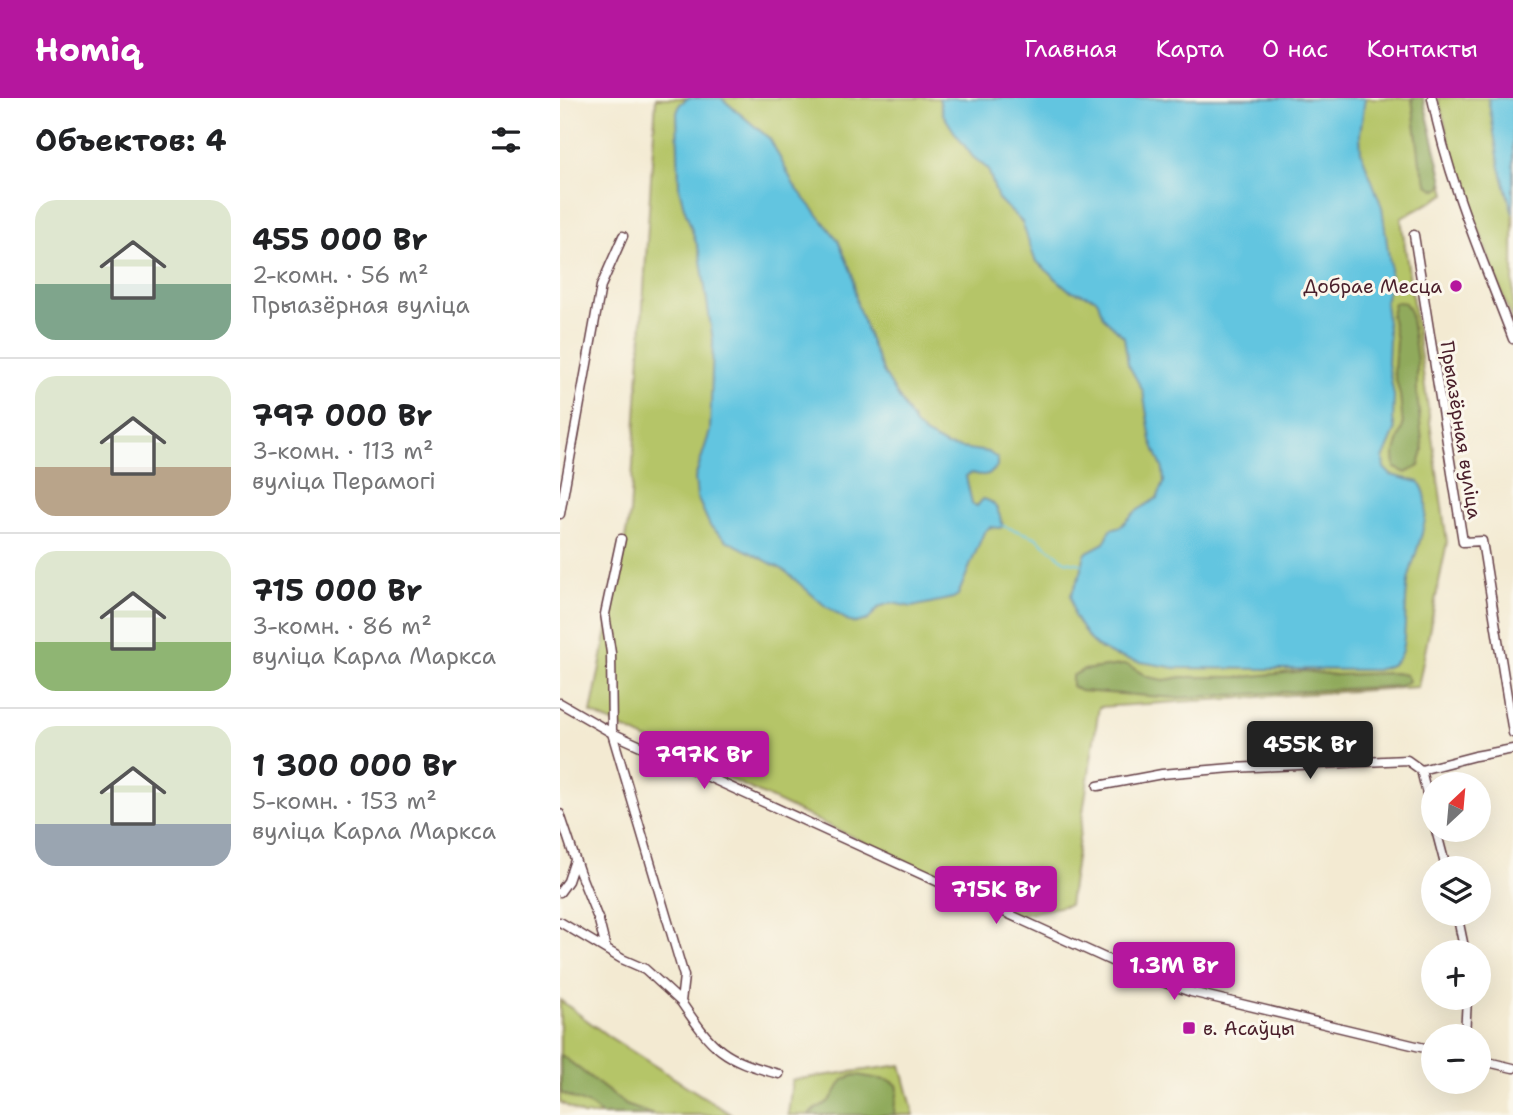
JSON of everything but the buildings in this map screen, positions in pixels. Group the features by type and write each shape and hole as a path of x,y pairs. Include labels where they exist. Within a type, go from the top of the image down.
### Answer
{"street":[{"path":"1432,98 1441,141 1460,200 1513,339"},
{"name":"Прыазёрная вуліца","path":"1414,235 1463,542 1482,541 1513,733"},
{"path":"560,514 601,286 623,236"},
{"path":"621,539 605,614 611,653 612,733 684,976 681,1002"},
{"path":"560,704 612,733 997,911 1164,984 1421,1047"},
{"path":"1098,786 1162,774 1232,768 1407,760 1421,770 1513,749"},
{"path":"560,814 595,909 606,949"},
{"path":"560,892 568,881 575,859"},
{"path":"560,922 645,969 681,1002 715,1047 749,1066 779,1074"},
{"path":"1491,1063 1513,1068"}],"green space":[{"path":"656,98 1423,98 1446,194 1401,218 1447,542 1418,687 1099,707 1069,905 1017,915 591,713 630,513"},
{"path":"1412,98 1423,98 1443,181 1441,188 1437,190 1428,185 1420,163"},
{"path":"1438,98 1513,98 1513,324 1456,167"},
{"path":"1394,303 1405,303 1410,312 1417,360 1417,393 1423,450 1419,466 1406,473 1395,468 1394,455 1403,426 1400,395 1394,372 1396,340 1391,314"},
{"path":"1128,665 1148,677 1164,680 1182,677 1244,677 1304,671 1336,675 1395,673 1406,675 1409,681 1400,686 1176,698 1080,691 1072,686 1072,676 1083,670"},
{"path":"560,1000 608,1036 732,1115 583,1115 560,1102"},
{"path":"560,1054 626,1105 654,1115 602,1115 591,1106 561,1093"},
{"path":"901,1065 914,1115 788,1115 792,1080"},
{"path":"857,1075 891,1081 897,1085 895,1115 808,1115 828,1102 845,1079"}],"water":[{"path":"688,98 721,98 770,139 794,185 838,240 852,273 857,304 871,343 884,373 916,426 947,446 988,452 997,458 997,466 989,474 971,473 966,476 972,504 977,506 983,499 991,502 997,509 1003,526 990,527 984,532 958,595 953,598 912,607 892,603 878,608 868,620 850,622 824,605 784,570 726,540 710,526 697,497 695,478 710,431 713,341 700,254 679,187 677,113 680,104"},
{"path":"939,98 1365,98 1360,134 1361,152 1382,207 1390,265 1385,302 1395,431 1383,459 1384,468 1391,475 1419,482 1426,504 1422,531 1408,582 1403,646 1394,663 1375,670 1176,668 1113,655 1089,639 1074,616 1071,595 1081,573 1084,557 1087,552 1104,543 1111,529 1121,526 1135,512 1157,498 1164,483 1163,470 1151,440 1143,391 1128,364 1124,337 1103,317 1095,298 1069,290 1035,260 1022,222 998,199 988,169 973,157 953,130 943,114"},
{"path":"1488,98 1513,98 1513,214 1500,168"}],"waterway":[{"path":"1003,526 1035,537 1065,561 1082,564"}],"place":[{"name":"Добрае Месца","path":"1456,286"},
{"name":"в. Асаўцы","path":"1189,1028"}]}
